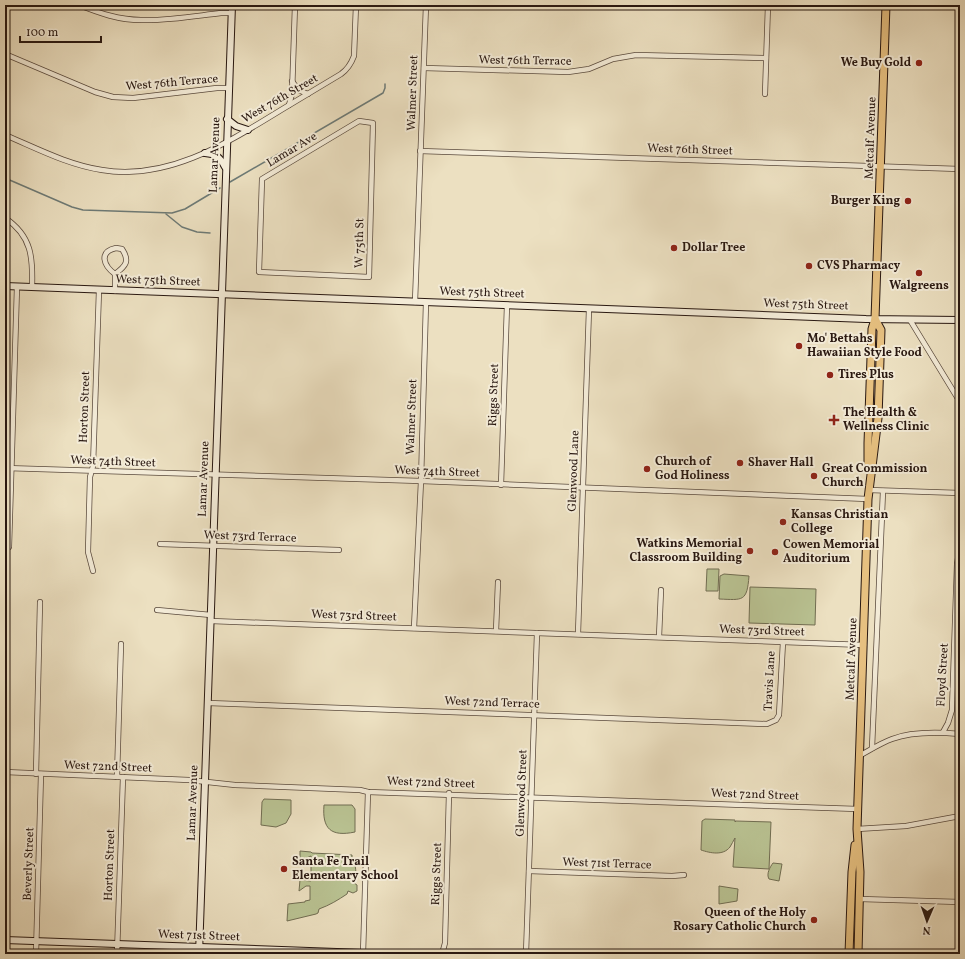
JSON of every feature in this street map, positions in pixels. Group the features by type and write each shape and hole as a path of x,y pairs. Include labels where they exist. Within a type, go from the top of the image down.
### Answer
{"main road":[{"name":"Metcalf Avenue","path":"849,954 852,872 858,809 869,490 868,443 872,329 875,319 886,5"},
{"name":"Metcalf Avenue","path":"857,829 860,872 858,954"}],"street":[{"path":"78,5 105,15 141,20 157,20 221,13 231,14"},
{"name":"Lamar Avenue","path":"199,954 226,141 232,5"},
{"path":"289,105 292,94 295,5"},
{"name":"West 76th Street","path":"5,135 68,161 102,170 132,172 172,166 205,153 248,130 347,70 353,58 356,5"},
{"name":"Walmer Street","path":"415,302 426,5"},
{"path":"764,94 768,5"},
{"name":"West 76th Terrace","path":"5,54 95,92 113,97 132,98 217,88 229,88"},
{"name":"West 76th Terrace","path":"424,68 568,72 589,69 613,59 636,55 766,58"},
{"path":"292,81 298,90 308,94"},
{"path":"227,119 236,126 248,130"},
{"name":"Lamar Ave","path":"259,272 262,179 359,121 373,123"},
{"name":"W 75th St","path":"259,272 369,277 373,123"},
{"name":"West 76th Street","path":"420,151 960,169"},
{"path":"205,153 218,156 226,167"},
{"path":"5,218 19,230 28,244 32,258 32,287"},
{"path":"115,291 116,274 127,262 126,255 122,249 116,248 110,249 106,253 104,259 105,264 116,274"},
{"path":"960,264 960,320"},
{"name":"West 75th Street","path":"5,286 589,309 875,319 960,320"},
{"path":"9,547 17,287"},
{"name":"Horton Street","path":"93,571 88,552 99,290"},
{"name":"Walmer Street","path":"414,628 421,481 426,302"},
{"name":"Riggs Street","path":"501,485 507,305"},
{"name":"Glenwood Lane","path":"578,634 589,309"},
{"path":"910,320 960,402"},
{"name":"West 74th Street","path":"5,468 421,481 868,499"},
{"path":"869,490 960,493"},
{"path":"872,748 883,491"},
{"name":"West 73rd Terrace","path":"160,544 339,550"},
{"name":"Floyd Street","path":"943,732 948,723 952,710 957,564 960,546"},
{"path":"496,631 498,582"},
{"path":"660,637 661,590"},
{"name":"Beverly Street","path":"36,954 40,602"},
{"name":"West 73rd Street","path":"157,610 211,618 414,628 864,645"},
{"name":"Glenwood Street","path":"526,954 537,633"},
{"name":"Travis Lane","path":"776,720 778,718 779,711 782,642"},
{"path":"117,777 121,644"},
{"name":"West 72nd Terrace","path":"208,703 767,724 776,720"},
{"path":"859,756 872,748 902,736 943,732 960,734"},
{"name":"West 72nd Street","path":"5,772 205,781 235,785 360,790 368,792 449,793 858,809"},
{"name":"Horton Street","path":"117,954 123,777"},
{"path":"363,953 368,792"},
{"name":"Riggs Street","path":"442,954 445,943 449,793"},
{"path":"857,829 906,826 960,816"},
{"name":"West 71st Terrace","path":"529,871 684,876"},
{"path":"860,899 960,902"},
{"name":"West 71st Street","path":"5,940 199,947 274,952 392,954"}],"green space":[{"path":"707,569 719,569 718,591 706,591"},
{"path":"724,574 749,576 747,591 742,598 719,599 720,576"},
{"path":"750,587 816,589 815,625 749,623"},
{"path":"264,799 291,800 291,814 286,823 276,827 261,825 262,802"},
{"path":"324,805 352,805 355,809 355,832 340,833 334,832 330,829 325,820"},
{"path":"705,819 735,820 735,822 771,822 769,869 733,867 735,838 730,847 724,852 712,853 701,850 702,821"},
{"path":"300,851 352,855 352,860 354,861 356,869 356,878 354,883 357,885 357,891 353,893 348,891 347,894 319,909 318,913 316,914 287,921 288,904 310,900 310,886 306,886 299,891 300,880 311,881 311,856 300,861"},
{"path":"773,863 782,864 779,881 769,879 768,877"},
{"path":"719,886 738,889 737,901 719,904"}],"waterway":[{"path":"230,182 383,93 385,84"},
{"path":"5,178 72,207 83,210 172,213 185,209 220,188"},
{"path":"166,214 182,227 197,232 210,233"}],"place":[{"name":"We Buy Gold","path":"919,63"},
{"name":"Burger King","path":"908,201"},
{"name":"Dollar Tree","path":"674,248"},
{"name":"CVS Pharmacy","path":"809,266"},
{"name":"Walgreens","path":"919,273"},
{"name":"Mo' Bettahs Hawaiian Style Food","path":"799,346"},
{"name":"Tires Plus","path":"830,375"},
{"name":"The Health & Wellness Clinic","path":"834,420"},
{"name":"Shaver Hall","path":"740,463"},
{"name":"Church of God Holiness","path":"647,469"},
{"name":"Great Commission Church","path":"814,476"},
{"name":"Kansas Christian College","path":"783,522"},
{"name":"Watkins Memorial Classroom Building","path":"750,551"},
{"name":"Cowen Memorial Auditorium","path":"775,552"},
{"name":"Santa Fe Trail Elementary School","path":"284,869"},
{"name":"Queen of the Holy Rosary Catholic Church","path":"814,920"}]}
